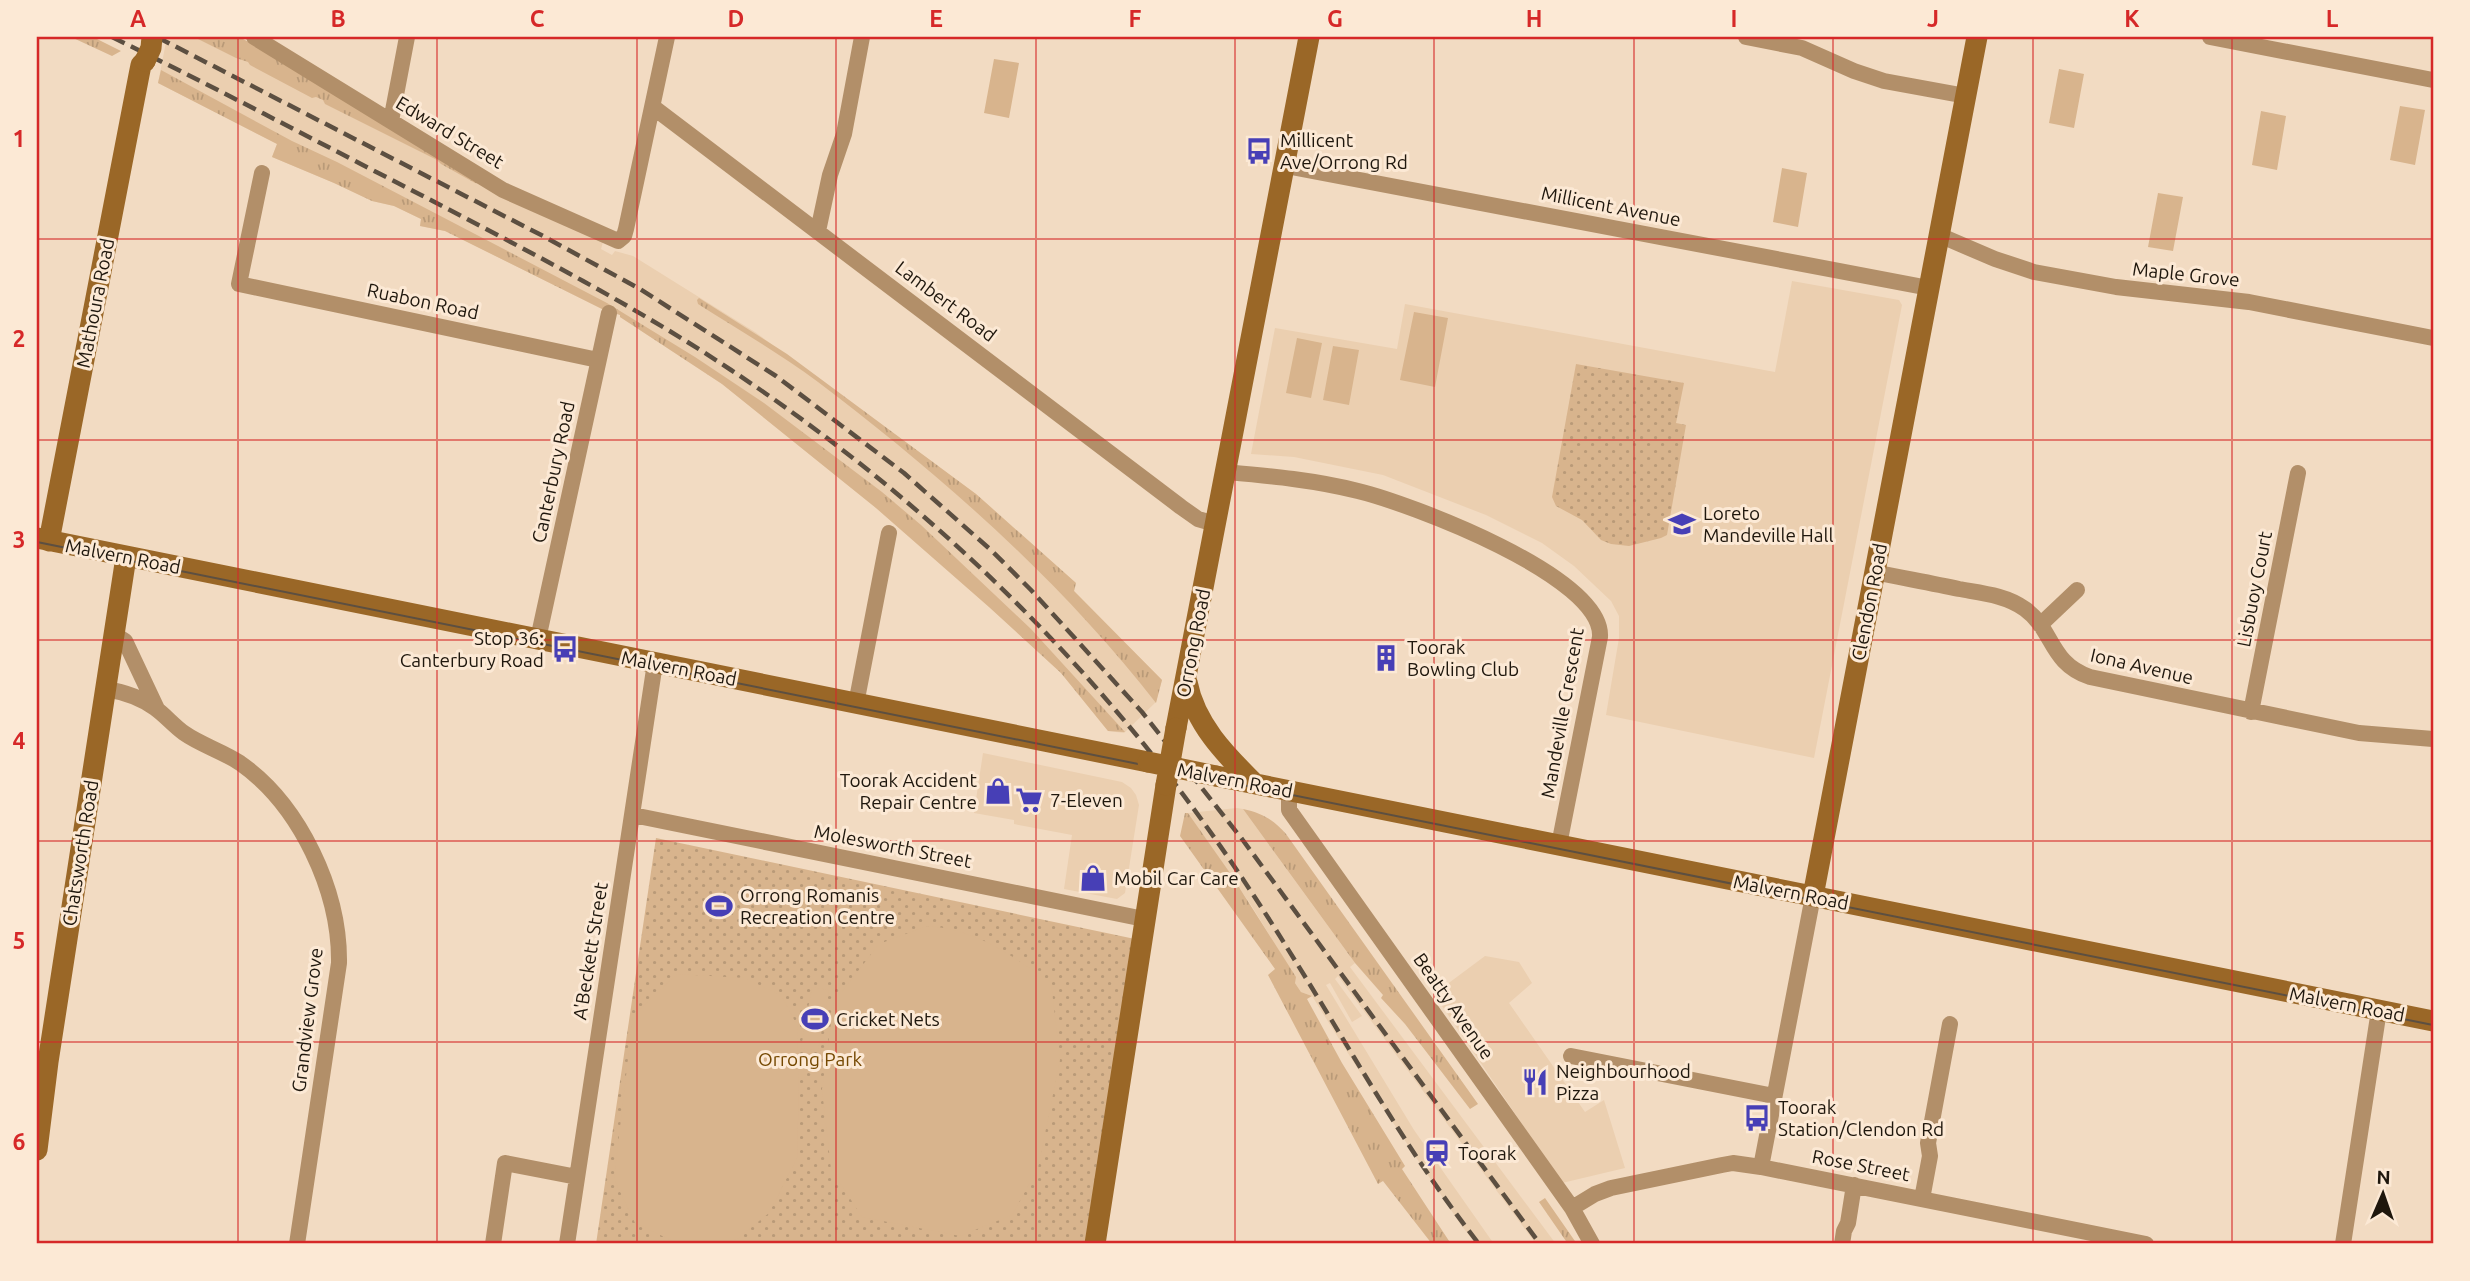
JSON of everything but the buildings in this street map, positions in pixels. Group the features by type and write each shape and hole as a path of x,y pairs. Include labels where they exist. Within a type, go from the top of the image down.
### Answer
{"main road":[{"name":"Mathoura Road","path":"43,539 141,55 152,44 152,37"},
{"name":"Clendon Road","path":"1813,896 1977,37"},
{"name":"Orrong Road","path":"1095,1244 1167,776 1310,39"},
{"name":"Malvern Road","path":"43,539 1147,762 1167,776 1216,776 1254,783 2433,1021"},
{"name":"Chatsworth Road","path":"38,1137 126,557"},
{"path":"1186,677 1194,706 1205,728 1219,747 1254,783"}],"street":[{"name":"Edward Street","path":"254,37 520,198 614,241 621,239 626,229 653,107"},
{"path":"391,121 407,37"},
{"path":"653,107 667,37"},
{"path":"818,231 830,175 844,134 862,37"},
{"path":"1746,37 1802,48 1854,71 1884,80 1966,96"},
{"path":"2210,37 2433,80"},
{"name":"Lambert Road","path":"653,107 1181,507 1198,519 1215,524"},
{"name":"Millicent Avenue","path":"1286,166 1929,288"},
{"name":"Ruabon Road","path":"262,173 239,284 598,360"},
{"name":"Maple Grove","path":"1939,235 2034,272 2116,287 2249,302 2433,338"},
{"name":"Canterbury Road","path":"537,639 609,313"},
{"name":"Mandeville Crescent","path":"1226,472 1325,484 1389,499 1425,512 1512,552 1573,592 1592,611 1600,627 1600,637 1559,845"},
{"name":"Lisbuoy Court","path":"2251,712 2298,473"},
{"path":"856,704 889,533"},
{"name":"Iona Avenue","path":"1874,572 2003,598 2026,610 2040,625 2058,656 2079,674 2359,733 2433,739"},
{"path":"2040,625 2077,590"},
{"name":"Grandview Grove","path":"114,634 125,641 157,709"},
{"name":"A'Beckett Street","path":"567,1244 655,663"},
{"name":"Grandview Grove","path":"106,689 131,694 157,709 186,734 240,763 256,776 278,799 300,830 315,857 334,908 339,963 297,1244"},
{"name":"Beatty Avenue","path":"1289,790 1289,810 1572,1209 1592,1244"},
{"name":"Molesworth Street","path":"633,815 1144,919"},
{"name":"Clendon Road","path":"1761,1167 1813,896"},
{"path":"2343,1244 2379,1010"},
{"path":"1922,1199 1930,1156 1928,1143 1950,1024"},
{"path":"1571,1056 1774,1096"},
{"path":"493,1244 505,1163 577,1177"},
{"name":"Rose Street","path":"1572,1209 1603,1190 1620,1185 1733,1163 1922,1199 2091,1239 2146,1244"},
{"path":"1842,1244 1854,1185"}],"shaded area":[{"path":"167,37 239,37 603,242 601,249 612,255 615,251 633,256 755,332 976,494 1076,583 1074,591 1162,680 1156,702 1124,733 1108,731 1061,673 989,607 876,508 722,384 617,313 604,310 445,231 420,226 421,219 394,206 372,201 272,157 277,144 158,83"},
{"name":"Loreto Mandeville Hall","path":"1792,281 1899,300 1902,305 1814,758 1606,715 1619,638 1619,616 1611,601 1574,566 1542,543 1486,515 1383,475 1294,457 1251,454 1275,328 1397,349 1405,304 1775,372"},
{"path":"983,753 1122,782 1131,788 1139,805 1125,893 1117,899 1064,889 1072,835 974,813"},
{"path":"1243,809 1355,963 1350,967 1556,1244 1536,1244 1338,976 1335,979 1362,1016 1352,1022 1330,983 1326,985 1414,1130 1494,1244 1476,1244 1461,1225 1312,996 1301,992 1295,983 1295,977 1251,905 1188,813"},
{"path":"1485,956 1519,962 1532,983 1509,1003 1585,1112 1604,1100 1625,1168 1562,1183 1434,994"}],"green space":[{"path":"71,37 93,37 121,51 112,56"},
{"path":"194,37 239,37 272,54 482,184 475,183 437,160 325,104 323,100 312,98 248,62"},
{"path":"994,59 1019,63 1009,118 984,113"},
{"path":"2059,69 2084,74 2074,128 2049,123"},
{"path":"161,70 292,141 607,303 764,403 882,492 921,525 1031,629 1125,732 1108,731 1061,673 989,607 876,508 722,384 620,315 604,310 445,231 420,226 421,219 394,206 372,201 272,157 277,144 158,83"},
{"path":"2400,106 2425,110 2415,165 2390,160"},
{"path":"2261,111 2286,116 2277,170 2252,165"},
{"path":"1782,168 1807,173 1798,227 1773,222"},
{"path":"2158,193 2183,197 2173,251 2148,247"},
{"path":"699,298 787,354 976,494 1076,583 1074,591 1162,680 1156,703 1119,658 1040,572 954,492 818,382 698,304"},
{"path":"1414,312 1448,318 1435,387 1400,380"},
{"path":"1297,338 1322,343 1311,398 1286,393"},
{"path":"1333,346 1359,350 1349,405 1323,400"},
{"path":"1576,364 1684,383 1676,423 1686,425 1667,535 1629,546 1611,544 1601,540 1582,520 1556,506 1552,497"},
{"path":"1243,809 1267,818 1286,834 1478,1104 1470,1109 1405,1024 1381,998 1383,995 1355,963"},
{"path":"1185,813 1188,813 1230,873 1296,977 1295,983 1301,992 1312,996 1307,999 1342,1063 1405,1166 1402,1169 1451,1244 1432,1244 1383,1181 1378,1184 1268,975 1275,969 1180,836"},
{"name":"Orrong Park","path":"656,838 1135,939 1093,1244 596,1244"},
{"path":"927,926 962,932 978,938 1007,953 1051,982 1060,1060 1038,1168 1012,1215 960,1236 862,1217 831,1169 822,1089 834,1002 879,944"},
{"path":"677,974 744,978 781,995 797,1025 797,1158 769,1213 737,1239 718,1244 679,1244 635,1223 614,1179 633,1016"},
{"name":"Cricket Nets","path":"812,987 829,990 818,1051 801,1048"},
{"path":"1545,1198 1577,1244 1568,1244 1539,1202"}],"tram line":[{"path":"37,542 2433,1025"}],"railway":[{"path":"112,37 500,236 656,323 786,408 892,489 942,533 991,578 1084,674 1128,725 1211,832 1286,946 1402,1135 1479,1244"},
{"path":"157,37 543,236 640,289 776,376 904,473 992,551 1031,590 1142,712 1242,839 1540,1244"}],"place":[{"name":"Millicent Ave/Orrong Rd","path":"1259,151"},
{"name":"Loreto Mandeville Hall","path":"1682,524"},
{"name":"Stop 36: Canterbury Road","path":"565,649"},
{"name":"Toorak Bowling Club","path":"1386,658"},
{"name":"Toorak Accident Repair Centre","path":"998,791"},
{"name":"7-Eleven","path":"1029,800"},
{"name":"Mobil Car Care","path":"1093,878"},
{"name":"Orrong Romanis Recreation Centre","path":"719,906"},
{"name":"Cricket Nets","path":"815,1019"},
{"name":"Neighbourhood Pizza","path":"1535,1082"},
{"name":"Toorak Station/Clendon Rd","path":"1757,1118"},
{"name":"Toorak","path":"1437,1153"}]}
